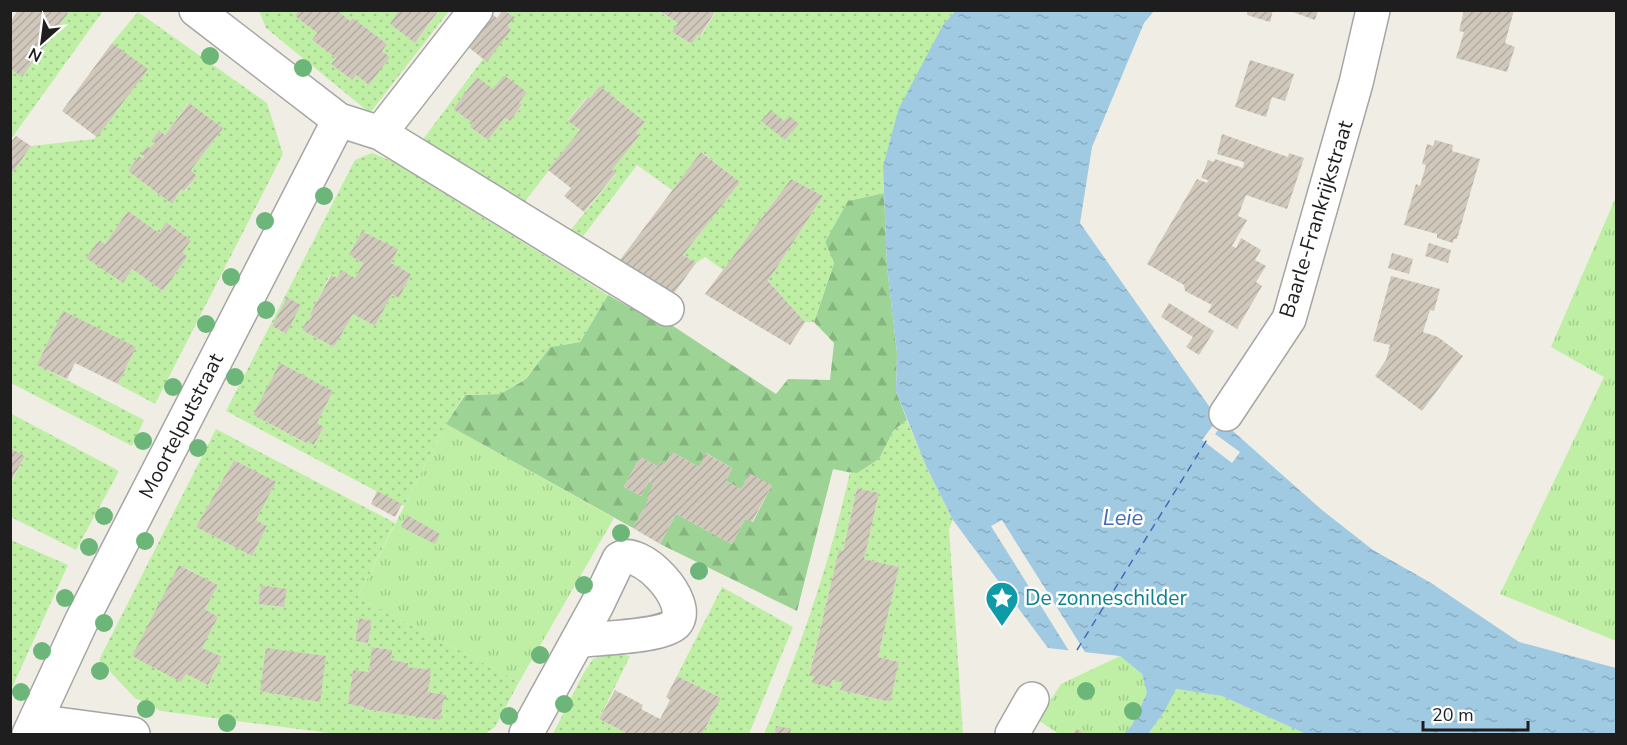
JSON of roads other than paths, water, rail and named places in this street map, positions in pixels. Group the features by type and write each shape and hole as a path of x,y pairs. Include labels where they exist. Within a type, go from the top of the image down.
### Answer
{"street":[{"path":"380,133 476,10"},
{"name":"Baarle-Frankrijkstraat","path":"1226,414 1289,319 1356,83 1373,10"},
{"path":"214,15 339,120 380,133 667,309"},
{"name":"Moortelputstraat","path":"32,728 81,620 339,120"},
{"path":"526,735 577,641"},
{"path":"1012,735 1032,699"},
{"path":"32,728 133,735"}],"water":[{"name":"Leie","path":"955,11 1154,11 1144,23 1092,147 1080,223 1216,416 1322,510 1373,550 1431,583 1519,642 1616,668 1616,734 1306,734 1222,696 1176,689 1164,712 1148,734 1124,734 1132,725 1147,693 1142,674 1120,656 1048,648 953,520 926,466 896,391 897,353 887,266 883,166 899,108 943,25"}],"place":[{"name":"De zonneschilder","path":"1002,627"}]}
